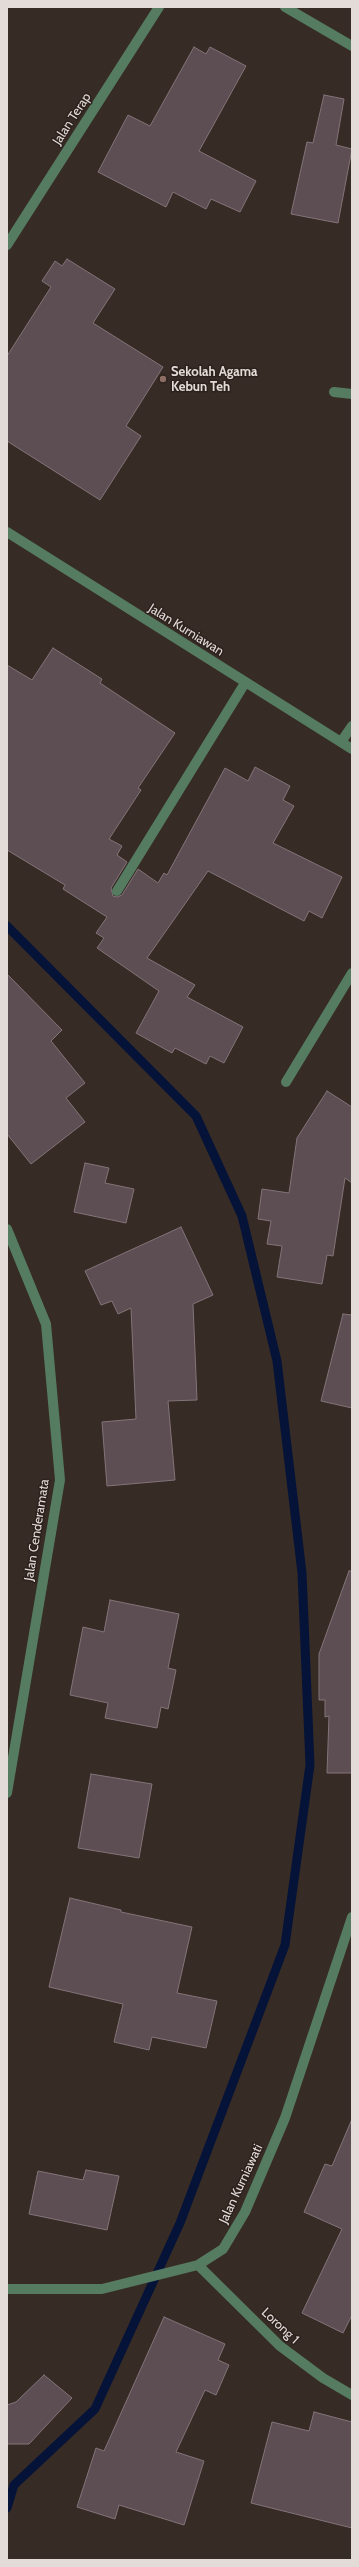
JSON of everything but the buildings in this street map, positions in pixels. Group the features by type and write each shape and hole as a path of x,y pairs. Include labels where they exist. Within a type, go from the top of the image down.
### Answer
{"street":[{"name":"Jalan Terap","path":"7,245 159,7"},
{"path":"285,7 352,46"},
{"path":"334,392 352,394"},
{"name":"Jalan Kurniawan","path":"7,532 352,750"},
{"path":"117,891 246,683"},
{"path":"341,742 352,726"},
{"path":"286,1082 352,974"},
{"name":"Jalan Cenderamata","path":"7,1229 46,1324 60,1480 7,1793"},
{"name":"Jalan Kurniawati","path":"7,2289 102,2289 198,2265 223,2249 245,2212 285,2118 352,1917"},
{"name":"Lorong 1","path":"198,2265 280,2346 323,2378 352,2395"}],"waterway":[{"path":"7,926 196,1116 242,1216 277,1361 302,1573 310,1765 285,1945 180,2223 95,2409 14,2485 7,2508"}],"place":[{"name":"Sekolah Agama Kebun Teh","path":"163,379"}]}
